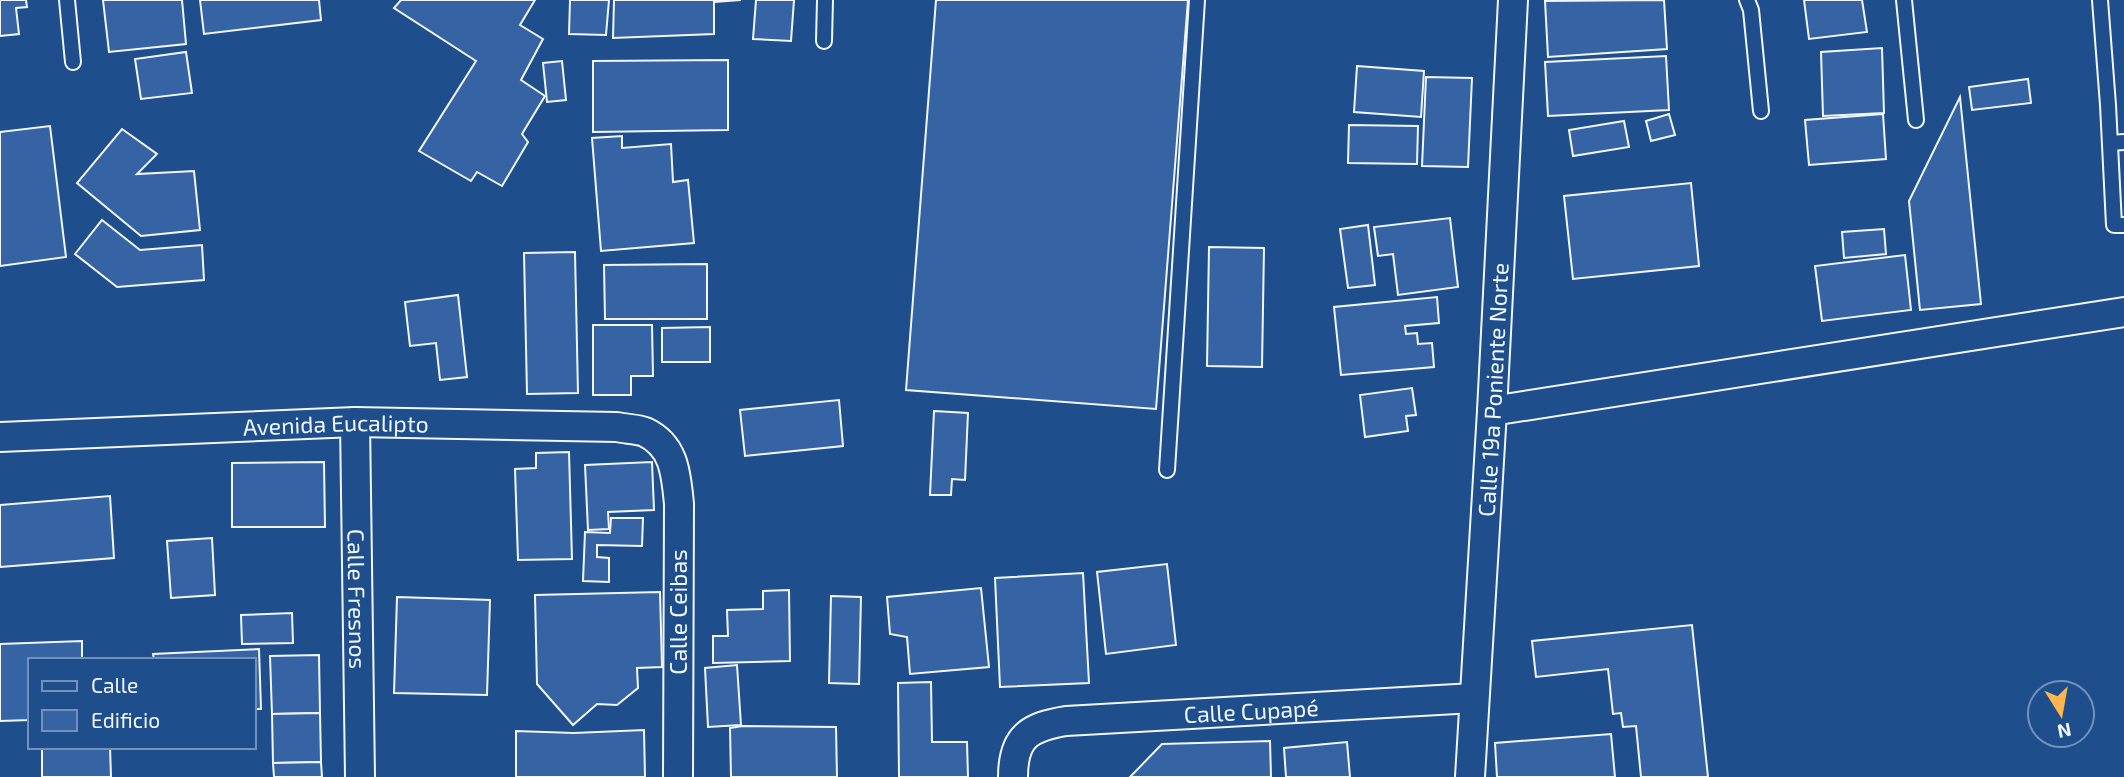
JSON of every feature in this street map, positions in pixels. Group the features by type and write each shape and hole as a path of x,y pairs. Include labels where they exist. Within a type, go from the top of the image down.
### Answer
{"street":[{"name":"Calle 19a Poniente Norte","path":"1470,777 1513,0"},
{"path":"1492,411 2124,312"},
{"name":"Avenida Eucalipto","path":"0,437 355,422 617,427 644,432 667,448"},
{"name":"Calle Fresnos","path":"355,422 360,777"},
{"name":"Calle Ceibas","path":"667,448 676,475 679,504 678,777"},
{"name":"Calle Cupapé","path":"1013,777 1013,761 1018,743 1031,730 1048,723 1474,698"}],"lane":[{"path":"67,0 73,62"},
{"path":"824,41 825,0"},
{"path":"1167,470 1197,0"},
{"path":"1747,0 1751,10 1761,111"},
{"path":"1904,0 1916,120"},
{"path":"2100,0 2117,142 2114,225 2124,225"}],"building":[{"path":"0,0 26,0 27,7 16,8 19,34 0,36"},
{"path":"103,0 182,0 186,44 109,52"},
{"path":"200,0 319,0 321,20 204,34"},
{"path":"401,0 535,0 520,25 543,39 521,80 545,96 522,134 528,142 502,186 477,172 471,181 419,151 476,61 394,8"},
{"path":"570,0 609,0 606,35 569,34"},
{"path":"614,0 741,0 714,2 714,34 613,38"},
{"path":"756,0 794,0 791,41 753,39"},
{"path":"936,0 1188,0 1156,409 906,390"},
{"path":"1664,0 1667,49 1548,57 1545,1"},
{"path":"1804,0 1862,0 1867,32 1809,39"},
{"path":"1882,48 1884,113 1823,116 1821,52"},
{"path":"186,52 192,93 141,99 135,59"},
{"path":"1666,56 1669,110 1548,116 1545,62"},
{"path":"728,60 728,130 593,132 593,61"},
{"path":"562,61 566,100 547,102 543,63"},
{"path":"1357,66 1424,71 1421,117 1354,112"},
{"path":"1426,77 1472,78 1468,167 1422,166"},
{"path":"2028,79 2031,103 1972,110 1969,87"},
{"path":"1960,97 1981,304 1920,310 1909,201"},
{"path":"1669,114 1675,135 1651,141 1646,121"},
{"path":"1883,114 1886,159 1809,165 1805,120"},
{"path":"1624,121 1629,147 1573,156 1569,130"},
{"path":"1349,125 1418,126 1417,164 1348,163"},
{"path":"50,126 66,257 0,266 0,132"},
{"path":"122,129 157,154 137,174 194,171 200,230 141,236 77,183"},
{"path":"622,136 622,148 671,144 673,182 688,180 694,243 601,251 592,138"},
{"path":"1691,183 1699,266 1573,279 1564,196"},
{"path":"1450,218 1458,287 1398,295 1393,254 1378,256 1374,227"},
{"path":"102,220 140,250 202,245 204,280 117,287 75,254"},
{"path":"1368,225 1375,285 1348,288 1340,229"},
{"path":"1884,229 1886,254 1844,258 1842,232"},
{"path":"1209,247 1264,248 1262,367 1207,366"},
{"path":"575,252 578,393 527,394 524,253"},
{"path":"1905,255 1911,310 1822,321 1815,266"},
{"path":"707,264 707,319 605,319 604,265"},
{"path":"458,295 467,377 440,380 436,343 410,346 405,302"},
{"path":"1437,297 1439,323 1405,326 1406,334 1417,333 1418,344 1432,343 1434,367 1341,375 1334,307"},
{"path":"593,325 652,325 653,376 631,376 631,395 593,395"},
{"path":"710,327 710,362 662,362 662,328"},
{"path":"1412,388 1416,415 1406,416 1408,431 1365,437 1360,395"},
{"path":"839,400 843,446 745,456 740,410"},
{"path":"934,411 968,413 965,480 952,479 951,495 930,495"},
{"path":"569,452 572,559 518,560 515,469 536,468 536,453"},
{"path":"324,462 325,527 232,527 232,463"},
{"path":"652,462 654,510 608,512 609,529 588,530 585,465"},
{"path":"110,496 114,558 0,567 0,505"},
{"path":"611,518 643,518 642,546 597,545 597,557 609,558 609,582 583,581 585,532 610,533"},
{"path":"212,538 215,595 171,598 167,541"},
{"path":"1167,564 1176,645 1106,654 1097,572"},
{"path":"1083,573 1089,683 1000,687 995,578"},
{"path":"981,588 989,667 910,674 907,637 890,634 887,597"},
{"path":"789,590 790,661 713,663 713,636 728,636 727,610 763,609 763,591"},
{"path":"660,592 662,667 637,668 638,688 617,705 597,704 573,725 537,684 535,595"},
{"path":"831,596 861,597 859,684 829,683"},
{"path":"397,597 490,600 487,695 394,693"},
{"path":"292,613 293,643 242,644 241,615"},
{"path":"1692,625 1708,777 1641,777 1636,726 1623,727 1621,713 1613,714 1608,669 1536,677 1532,641"},
{"path":"82,641 82,658 28,658 28,720 0,721 0,644"},
{"path":"259,649 261,709 256,709 256,658 154,658 153,654"},
{"path":"319,655 320,713 272,714 270,656"},
{"path":"737,665 741,725 708,727 705,668"},
{"path":"931,682 932,742 967,742 968,777 899,777 898,683"},
{"path":"320,713 321,762 273,763 272,714"},
{"path":"836,727 837,777 731,777 730,728"},
{"path":"644,730 645,777 516,777 516,731 574,733"},
{"path":"1611,734 1615,777 1497,777 1495,743"},
{"path":"1270,741 1271,777 1130,777 1162,744"},
{"path":"1347,742 1350,777 1286,777 1284,748"},
{"path":"42,749 110,749 111,777 42,777"},
{"path":"321,762 322,777 274,777 273,763"}]}
